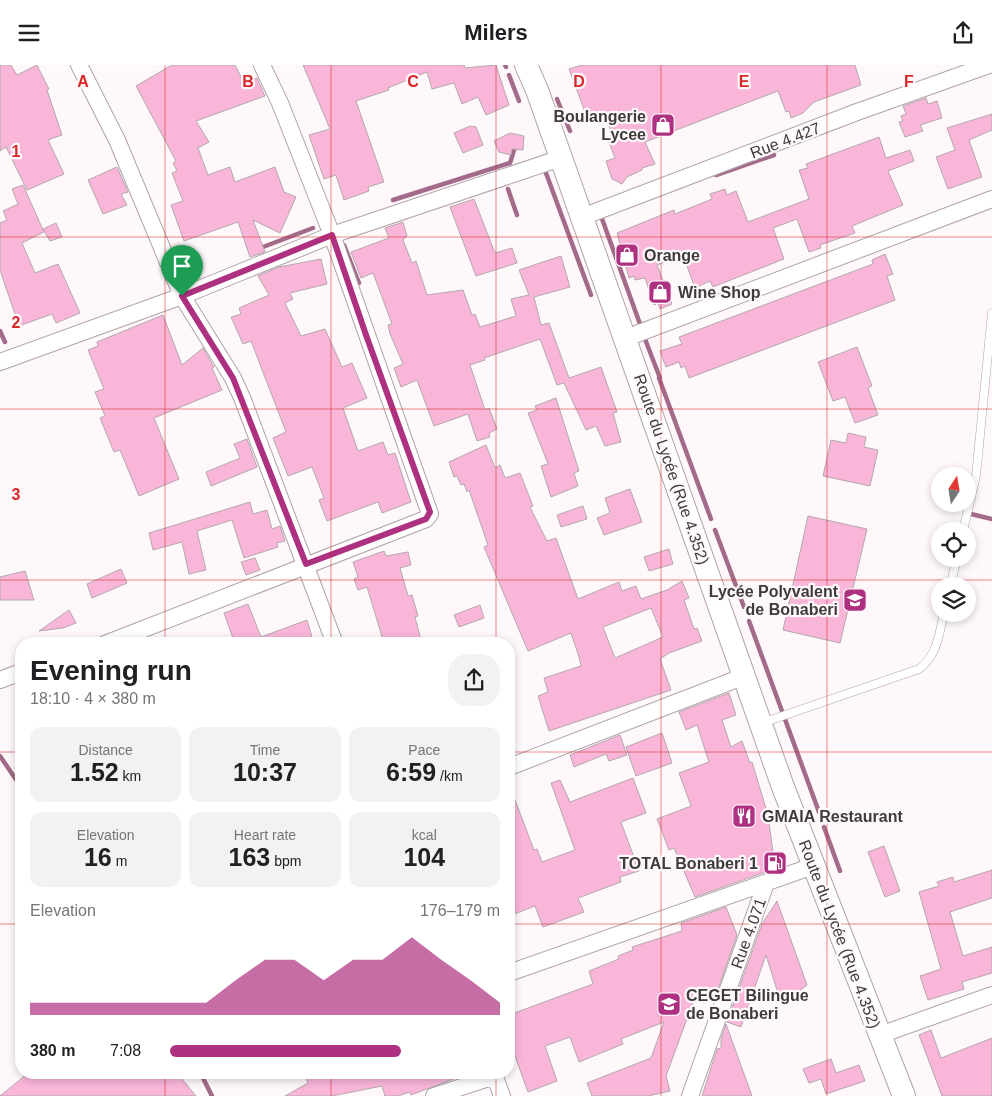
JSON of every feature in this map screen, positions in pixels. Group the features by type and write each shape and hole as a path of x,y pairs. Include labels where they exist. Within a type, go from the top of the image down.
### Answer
{"main road":[{"name":"Route du Lycée (Rue 4.352)","path":"526,65 626,337 746,676 783,787 880,1035 899,1092"}],"street":[{"path":"79,65 117,140 182,296 236,385 332,637"},
{"path":"123,637 306,564 426,519 430,512 332,235 280,103 262,65"},
{"name":"Rue 4.427","path":"582,217 989,65"},
{"path":"2,357 182,296 332,235 560,158"},
{"path":"626,337 992,199"},
{"path":"0,679 15,674"},
{"path":"515,765 746,676"},
{"path":"515,971 813,866"},
{"name":"Rue 4.071","path":"690,1096 766,883"},
{"path":"880,1035 992,995"},
{"path":"434,1096 483,1079"},
{"path":"496,1079 502,1096"}],"lane":[{"path":"965,522 976,476 992,313"},
{"path":"762,723 919,669 928,663 934,652 942,622"}],"building":[{"path":"0,65 11,65 17,75 37,65 49,89 47,90 62,135 48,140 64,174 27,190 6,147 0,151"},
{"path":"172,65 235,65 244,83 257,78 265,96 196,121 209,142 198,148 208,175 230,167 235,182 275,167 284,192 296,197 280,233 253,220 265,252 250,257 238,222 184,241 171,205 183,201 172,173 177,171 173,163 176,161 136,86"},
{"path":"303,65 464,65 465,68 496,65 509,105 486,115 478,97 462,104 454,83 432,89 427,72 388,88 389,90 356,101 384,182 368,187 369,191 344,200 336,175 324,179 309,135 330,129"},
{"path":"582,65 855,65 861,85 814,102 803,113 791,118 789,111 786,112 778,91 645,142 655,164 642,168 642,170 627,177 622,184 612,179 606,161 615,158 609,142 614,140 604,112 588,120 569,69"},
{"path":"926,98 928,104 937,101 942,118 920,125 923,131 905,137 899,122 903,121 901,116 906,114 903,106"},
{"path":"992,114 992,130 969,140 982,177 948,189 936,157 955,150 947,128"},
{"path":"470,126 476,127 483,145 463,153 454,133"},
{"path":"510,133 524,136 523,150 512,149 511,155 499,152 494,141"},
{"path":"879,137 886,158 910,150 914,161 888,171 903,205 852,226 855,233 820,245 821,248 809,252 797,219 773,228 784,259 713,287 710,281 695,288 683,255 657,265 672,304 660,309 658,303 654,305 645,278 635,280 634,276 629,278 617,233 674,210 675,214 712,199 710,194 725,189 727,195 736,191 748,222 809,199 799,170 808,168 806,164"},
{"path":"117,167 128,192 121,194 127,205 103,214 88,180"},
{"path":"23,185 44,232 22,243 35,273 58,264 80,313 56,323 52,314 19,326 0,270 0,223 7,220 3,211 18,204 12,189"},
{"path":"474,199 495,253 512,248 517,263 476,276 450,207"},
{"path":"403,222 407,236 403,240 412,263 416,261 427,295 463,290 472,315 475,314 480,327 516,316 511,299 529,295 519,270 561,256 570,287 534,297 541,325 549,323 569,378 601,367 617,412 613,413 621,442 605,446 596,426 586,430 564,383 557,385 540,339 484,358 485,360 470,365 485,410 489,408 497,429 489,433 490,437 477,441 468,414 434,426 417,380 401,387 394,368 403,364 390,334 388,325 392,324 373,273 361,278 351,252 389,238 385,228"},
{"path":"56,223 62,237 50,241 43,229"},
{"path":"885,254 893,274 887,276 895,300 689,378 685,366 681,368 679,362 666,367 660,351 682,344 679,337 873,264 872,260"},
{"path":"321,259 327,284 290,293 293,299 285,303 301,336 325,329 342,367 352,363 367,398 343,408 358,451 383,442 388,455 395,453 411,502 382,513 378,502 327,521 319,500 324,498 312,467 288,476 273,438 286,432 251,341 243,344 231,317 241,314 239,308 269,295 258,276 279,267"},
{"path":"163,315 182,365 203,348 214,367 212,368 222,390 154,418 179,479 139,496 120,450 114,452 100,418 105,416 95,392 104,389 88,350 98,346 97,342"},
{"path":"857,347 872,386 868,388 878,415 855,423 845,397 833,401 818,362"},
{"path":"556,398 579,471 574,473 578,486 551,497 541,466 548,464 528,413 537,410 535,406"},
{"path":"848,433 866,437 864,447 878,450 870,486 823,476 831,440 846,443"},
{"path":"247,439 257,467 211,486 206,472 240,458 234,444"},
{"path":"486,445 495,468 500,465 505,478 520,473 533,506 530,507 547,541 556,538 578,599 619,582 622,591 636,586 641,599 667,590 682,581 689,598 684,600 694,629 697,628 702,641 669,653 660,659 671,690 549,731 538,696 548,692 544,678 581,666 571,633 528,651 484,547 488,545 469,490 467,492 464,484 461,485 457,476 454,477 449,462","holes":["651,608 663,637 615,658 603,627"]},
{"path":"630,489 642,522 604,535 597,518 610,513 605,498"},
{"path":"250,502 253,514 267,510 272,529 280,526 285,541 277,543 278,547 244,558 232,520 197,531 206,570 189,574 182,542 153,550 149,533"},
{"path":"583,506 587,519 561,527 557,515"},
{"path":"808,516 867,529 840,643 783,630"},
{"path":"669,549 673,564 649,571 644,557"},
{"path":"384,551 386,556 408,552 411,565 400,568 408,596 412,595 418,616 415,617 420,637 382,637 367,587 358,590 354,579 358,577 353,562"},
{"path":"255,558 260,570 246,575 241,562"},
{"path":"121,569 127,583 92,598 87,584"},
{"path":"25,571 34,600 0,600 0,577"},
{"path":"248,604 261,637 233,637 224,613"},
{"path":"480,605 484,618 459,627 454,615"},
{"path":"69,610 76,623 63,628 39,631"},
{"path":"307,620 312,637 261,637"},
{"path":"729,693 736,715 722,720 731,747 742,741 750,763 752,762 768,815 775,867 774,869 695,897 674,848 669,850 657,819 691,806 679,773 709,762 697,725 686,730 679,712"},
{"path":"662,733 672,763 636,776 626,747"},
{"path":"620,735 627,755 609,761 606,754 574,767 570,755"},
{"path":"633,778 646,813 621,822 639,871 620,877 621,882 578,898 584,912 543,927 535,906 515,914 515,800 534,850 537,849 542,862 575,850 551,783 560,780 570,802"},
{"path":"884,846 900,891 885,897 868,852"},
{"path":"992,870 992,898 950,912 963,956 992,947 992,973 962,982 964,989 928,1000 920,976 941,969 919,892 939,886 937,882 953,877 954,882"},
{"path":"777,901 807,985 798,992 797,999 781,1003 766,955 741,1027 727,1022 762,924"},
{"name":"CEGET Bilingue de Bonaberi","path":"726,907 737,935 716,995 698,989 666,1076 670,1091 648,1096 592,1096 587,1083 651,1058 664,1022 621,1039 623,1044 579,1062 570,1037 545,1046 557,1081 528,1092 515,1056 515,1013 593,984 589,971 619,959 618,956 633,950 632,947 682,931 681,923"},
{"path":"726,1024 752,1096 702,1096 717,1049 721,1048 721,1039"},
{"path":"931,1030 941,1058 992,1038 992,1096 942,1096 919,1035"},
{"path":"831,1059 836,1073 859,1065 865,1081 826,1094 821,1079 809,1083 803,1069"},
{"path":"21,1079 182,1079 196,1096 0,1096"},
{"path":"306,1079 453,1079 411,1095 410,1092 398,1096 385,1096 382,1086 332,1096 285,1096 308,1083"}],"waterway":[{"path":"509,75 519,101"},
{"path":"557,99 570,131"},
{"path":"393,200 510,163 514,150"},
{"path":"716,175 774,155"},
{"path":"546,173 591,295"},
{"path":"508,189 517,215"},
{"path":"601,216 640,324"},
{"path":"263,247 313,228"},
{"path":"344,245 359,283"},
{"path":"0,331 5,342"},
{"path":"645,339 660,378"},
{"path":"659,378 711,519"},
{"path":"971,514 992,519"},
{"path":"715,530 744,607"},
{"path":"749,621 819,812"},
{"path":"0,756 15,778"},
{"path":"824,827 840,871"},
{"path":"204,1079 212,1096"}],"place":[{"name":"Boulangerie Lycee","path":"663,125"},
{"name":"Orange","path":"627,255"},
{"name":"Wine Shop","path":"660,292"},
{"name":"Lycée Polyvalent de Bonaberi","path":"855,600"},
{"name":"GMAIA Restaurant","path":"744,816"},
{"name":"TOTAL Bonaberi 1","path":"775,863"},
{"name":"CEGET Bilingue de Bonaberi","path":"669,1004"}],"route":[{"path":"332,235 430,512 428,517 306,564 233,378 182,296 332,235"}]}
